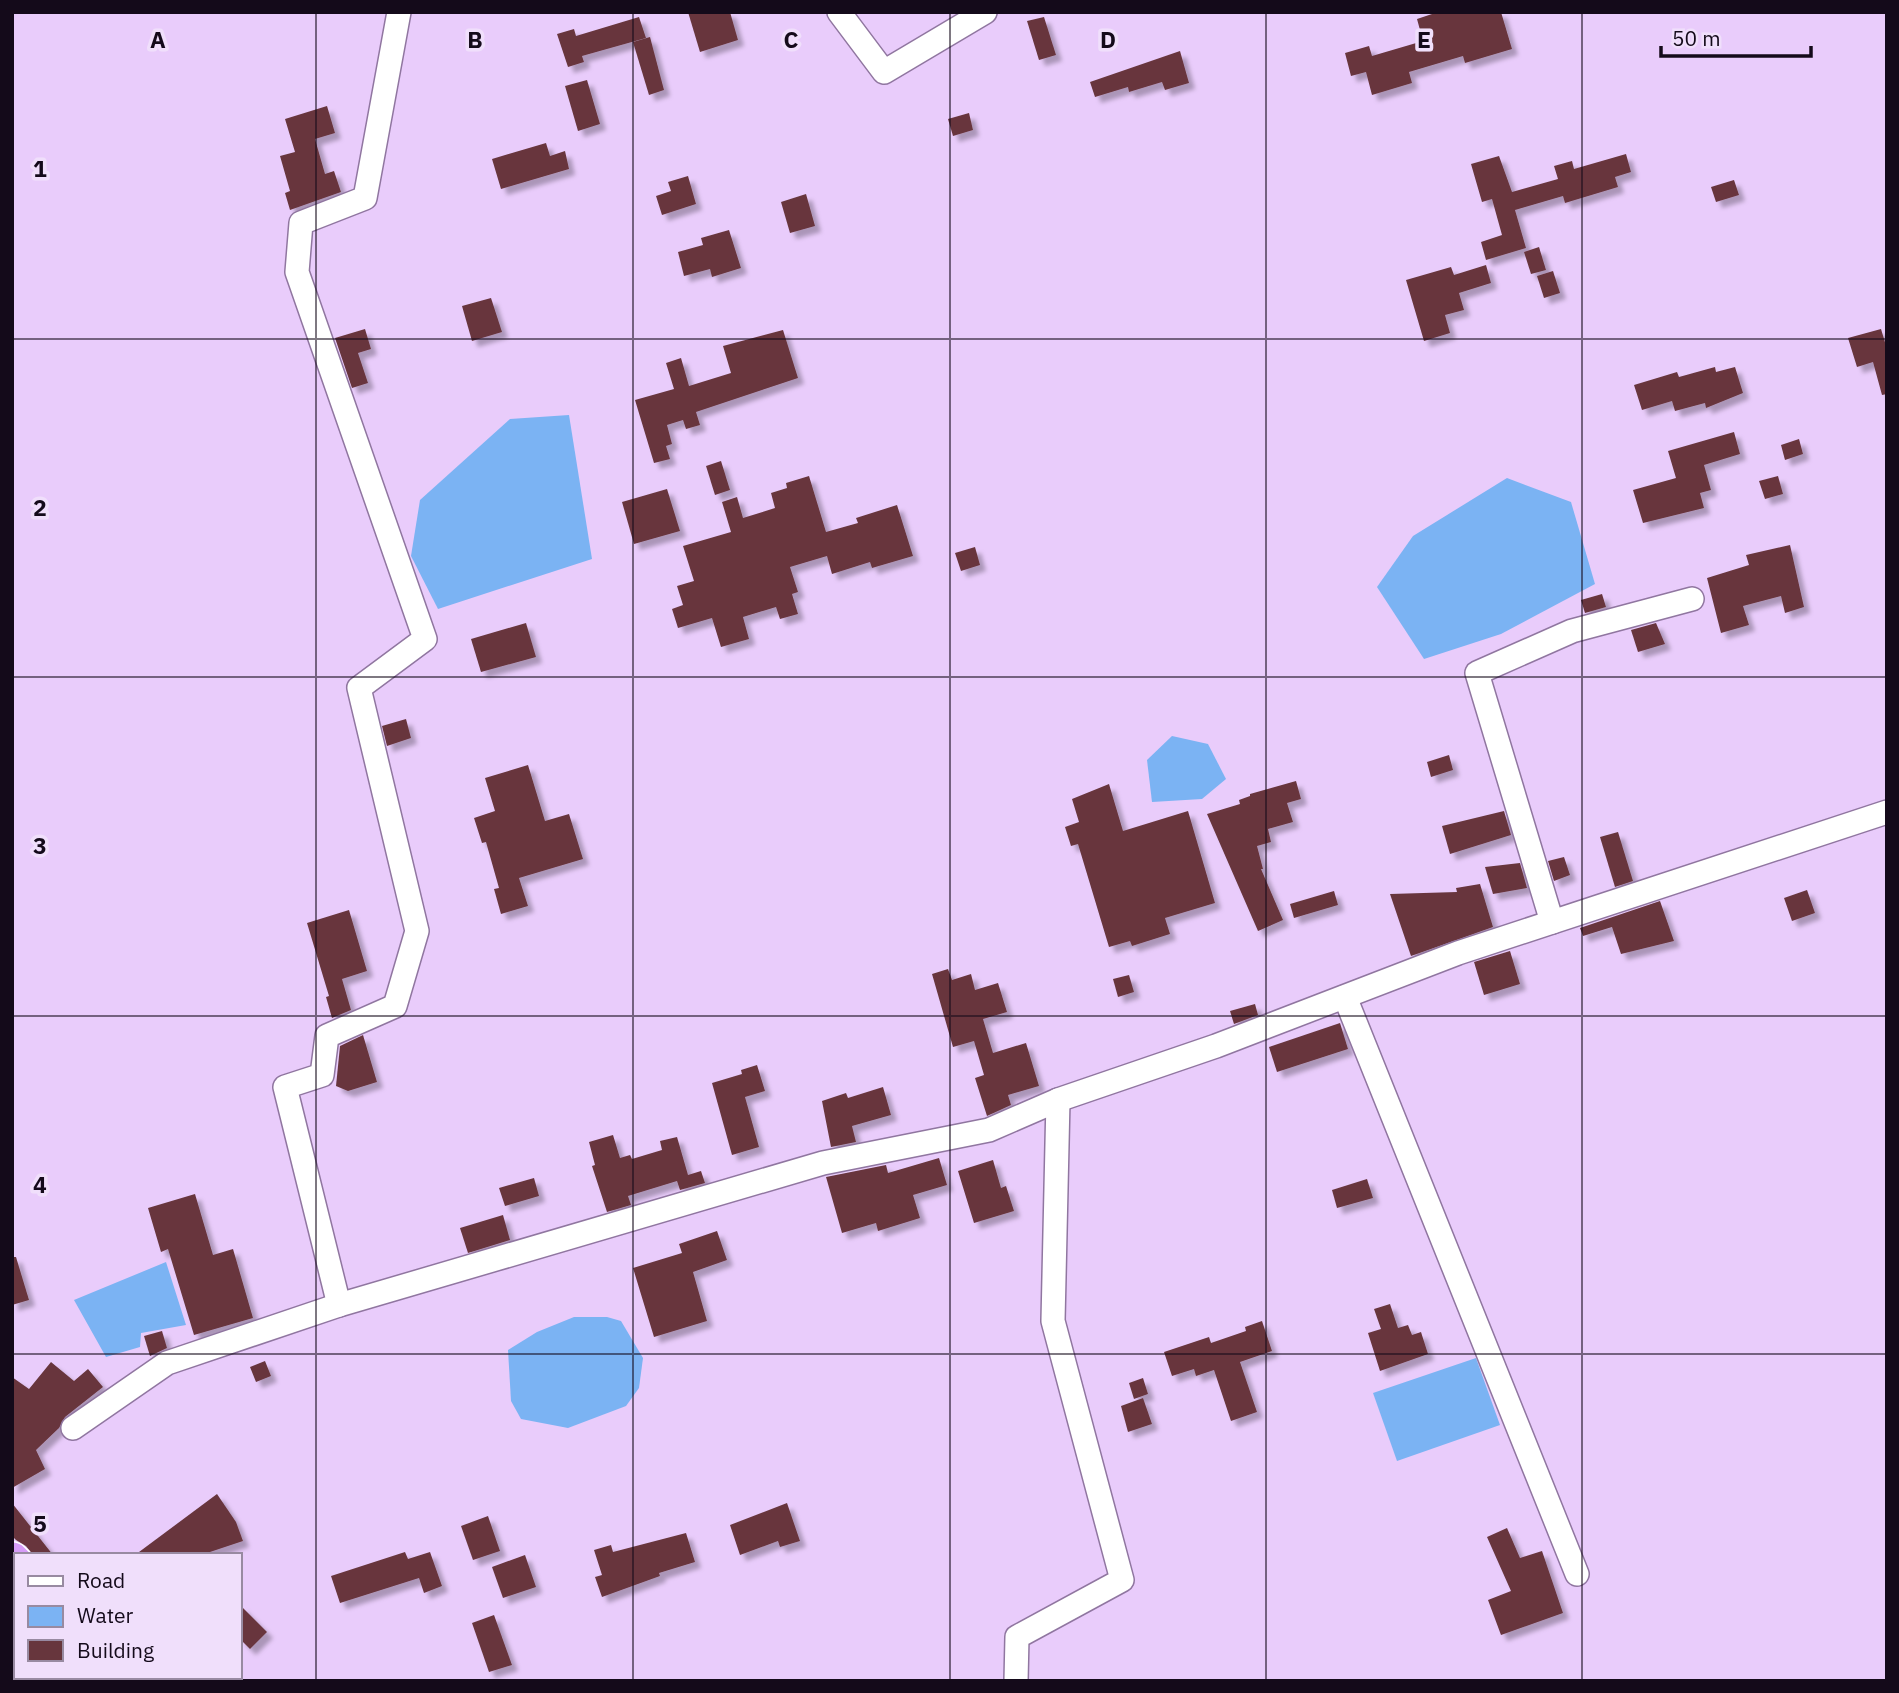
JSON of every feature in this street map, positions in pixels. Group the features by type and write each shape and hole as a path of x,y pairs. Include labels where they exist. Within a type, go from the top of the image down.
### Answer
{"street":[{"path":"339,1305 285,1087 322,1075 327,1036 395,1006 417,931 359,688 425,639 297,272 301,223 365,198 399,12"},
{"path":"839,12 884,72 985,12"},
{"path":"1552,922 1477,673 1572,631 1692,599"},
{"path":"73,1428 167,1363 339,1305 823,1163 989,1130 1058,1100 1216,1046 1458,953 1887,812"},
{"path":"1345,997 1577,1574"},
{"path":"1016,1681 1017,1637 1122,1580 1053,1321 1058,1100"}],"water":[{"path":"569,415 592,559 438,609 411,556 420,500 510,419"},
{"path":"1507,478 1571,502 1595,584 1501,634 1424,659 1377,587 1413,536"},
{"path":"1172,736 1208,744 1226,779 1202,799 1152,802 1147,760"},
{"path":"166,1262 186,1325 141,1333 140,1347 106,1357 74,1300"},
{"path":"574,1317 607,1317 621,1321 643,1358 639,1388 626,1406 568,1428 521,1419 511,1401 508,1350 537,1332"},
{"path":"1476,1358 1500,1425 1397,1461 1373,1393"}],"building":[{"path":"688,12 730,12 738,40 700,52"},
{"path":"1438,12 1501,12 1512,49 1465,63 1463,56 1409,72 1412,83 1372,95 1366,72 1351,76 1345,53 1369,46 1372,56 1423,41 1417,19"},
{"path":"639,17 646,38 582,56 584,62 568,67 557,34 574,29 576,36"},
{"path":"1044,17 1056,55 1039,60 1027,21"},
{"path":"650,37 664,90 649,95 633,42"},
{"path":"1180,51 1189,83 1165,90 1162,82 1129,92 1128,87 1095,97 1090,82"},
{"path":"587,80 600,124 578,131 565,86"},
{"path":"327,106 335,133 315,139 325,174 334,171 341,192 290,210 285,193 290,191 280,156 295,152 285,119"},
{"path":"969,113 973,130 953,136 948,119"},
{"path":"546,143 550,156 565,151 569,169 501,189 492,159"},
{"path":"1626,154 1631,172 1615,177 1618,187 1565,203 1563,196 1515,210 1526,248 1486,260 1481,242 1502,235 1492,199 1482,202 1471,164 1499,156 1512,192 1558,179 1554,166 1572,161 1574,169"},
{"path":"688,176 696,204 662,215 656,196 671,191 668,182"},
{"path":"1734,180 1739,195 1716,202 1711,187"},
{"path":"806,194 815,226 790,233 781,202"},
{"path":"729,230 741,268 712,277 710,269 684,276 678,252 703,245 701,238"},
{"path":"1539,247 1546,270 1531,274 1524,252"},
{"path":"1486,265 1491,283 1459,293 1464,310 1445,315 1450,333 1424,341 1406,280 1451,267 1454,275"},
{"path":"1553,271 1560,293 1544,298 1537,276"},
{"path":"491,298 502,332 472,341 462,306"},
{"path":"365,329 371,349 358,353 368,383 352,388 335,338"},
{"path":"1881,329 1887,349 1887,394 1882,395 1873,362 1857,367 1848,338"},
{"path":"783,330 798,378 696,412 700,425 686,429 683,420 667,425 672,444 666,446 670,459 654,463 635,400 674,389 666,363 681,358 689,386 731,373 723,346"},
{"path":"1715,367 1716,372 1735,367 1743,393 1706,408 1705,403 1675,411 1672,401 1642,410 1634,385 1677,372 1679,377"},
{"path":"1734,432 1740,454 1704,465 1711,490 1700,493 1704,508 1643,523 1633,490 1676,478 1668,451"},
{"path":"1799,439 1803,454 1785,460 1781,445"},
{"path":"721,461 730,490 715,495 706,466"},
{"path":"809,476 826,532 858,523 856,518 897,505 913,556 872,568 870,562 832,574 827,556 790,567 798,592 792,594 798,614 780,619 776,607 743,617 749,639 721,647 712,618 678,628 672,609 683,605 677,586 694,581 683,546 731,532 722,502 737,497 743,518 775,508 771,493 787,488 786,483"},
{"path":"1778,476 1783,494 1765,499 1759,481"},
{"path":"667,489 680,531 634,544 622,502"},
{"path":"1790,545 1804,607 1785,613 1781,596 1743,606 1749,625 1721,633 1707,578 1749,565 1746,555"},
{"path":"975,547 980,565 961,571 955,553"},
{"path":"1602,594 1606,607 1585,613 1581,600"},
{"path":"526,623 536,657 481,672 471,639"},
{"path":"1656,623 1665,644 1638,652 1631,630"},
{"path":"406,719 411,738 387,746 382,726"},
{"path":"1449,755 1453,770 1431,777 1427,762"},
{"path":"528,765 545,821 569,814 583,859 519,878 528,906 501,914 494,889 499,888 486,842 482,843 474,818 495,811 485,778"},
{"path":"1296,781 1301,799 1287,803 1293,822 1268,829 1271,842 1257,846 1261,869 1283,920 1258,931 1207,814 1240,804 1239,800 1250,794"},
{"path":"1109,784 1123,831 1188,811 1215,903 1165,918 1170,934 1132,946 1130,941 1109,947 1078,844 1071,846 1065,827 1079,822 1072,799"},
{"path":"1504,811 1511,835 1450,854 1442,826"},
{"path":"1618,832 1633,881 1615,887 1600,837"},
{"path":"1564,857 1570,875 1554,881 1548,861"},
{"path":"1520,863 1527,888 1493,894 1485,867"},
{"path":"1480,884 1493,927 1411,956 1390,894 1457,892 1456,888"},
{"path":"1807,890 1815,913 1792,921 1784,898"},
{"path":"1334,891 1338,905 1294,918 1290,904"},
{"path":"1660,901 1674,941 1621,954 1612,927 1583,936 1580,928"},
{"path":"349,910 367,971 342,979 351,1010 332,1018 326,997 329,996 307,923"},
{"path":"1510,951 1520,984 1484,995 1474,962"},
{"path":"948,969 952,980 971,974 975,990 998,983 1007,1012 983,1019 993,1053 1026,1043 1039,1086 1008,1095 1011,1105 987,1116 975,1078 984,1075 974,1041 953,1047 932,974"},
{"path":"1129,975 1134,992 1118,997 1113,979"},
{"path":"1255,1004 1258,1015 1234,1024 1230,1011"},
{"path":"1340,1023 1348,1049 1277,1072 1269,1047"},
{"path":"363,1035 377,1082 348,1091 336,1086 340,1046"},
{"path":"757,1065 765,1091 745,1097 759,1147 732,1155 712,1083 742,1074 741,1070"},
{"path":"883,1087 891,1115 852,1126 856,1142 831,1147 822,1101 846,1093 848,1098"},
{"path":"613,1135 620,1158 630,1155 632,1159 662,1150 660,1141 677,1137 688,1175 701,1171 705,1183 680,1190 677,1181 628,1196 631,1205 607,1212 592,1166 595,1165 589,1142"},
{"path":"939,1158 947,1185 913,1195 920,1218 878,1231 876,1223 842,1233 826,1177 886,1165 888,1173"},
{"path":"993,1160 1001,1188 1006,1186 1014,1211 974,1223 958,1171"},
{"path":"534,1178 539,1196 505,1206 499,1188"},
{"path":"1367,1179 1373,1198 1337,1208 1332,1190"},
{"path":"195,1194 213,1255 233,1249 253,1318 194,1335 168,1249 161,1252 148,1208"},
{"path":"503,1215 510,1240 468,1253 460,1228"},
{"path":"717,1231 727,1260 693,1272 707,1321 654,1337 633,1268 682,1253 679,1244"},
{"path":"12,1257 16,1257 29,1300 12,1305"},
{"path":"1390,1304 1398,1328 1408,1325 1412,1335 1421,1332 1428,1354 1380,1371 1368,1333 1381,1329 1374,1309"},
{"path":"1262,1321 1272,1351 1240,1362 1257,1412 1231,1421 1214,1370 1196,1376 1194,1369 1172,1376 1164,1352 1209,1337 1211,1343 1246,1331 1245,1327"},
{"path":"162,1331 167,1348 150,1356 144,1336"},
{"path":"265,1361 271,1376 256,1382 250,1367"},
{"path":"51,1362 74,1381 88,1369 103,1387 65,1417 59,1428 36,1450 45,1469 12,1488 12,1377 29,1389"},
{"path":"1143,1378 1148,1394 1134,1399 1129,1383"},
{"path":"1143,1398 1152,1424 1128,1432 1121,1406"},
{"path":"217,1494 236,1522 243,1541 207,1553 138,1553"},
{"path":"12,1503 51,1553 31,1553 12,1536"},
{"path":"787,1503 800,1541 780,1547 778,1541 740,1555 730,1525"},
{"path":"488,1516 500,1551 473,1560 461,1526"},
{"path":"1507,1528 1520,1558 1542,1551 1563,1613 1501,1635 1488,1600 1511,1591 1487,1537"},
{"path":"686,1533 695,1562 659,1573 660,1576 602,1597 595,1577 602,1575 594,1550 611,1545 613,1552"},
{"path":"405,1552 408,1559 430,1552 442,1586 424,1593 419,1578 340,1603 331,1576"},
{"path":"525,1555 536,1587 503,1598 492,1567"},
{"path":"242,1607 267,1632 250,1649 242,1641"},
{"path":"494,1615 512,1665 489,1672 472,1623"}]}
